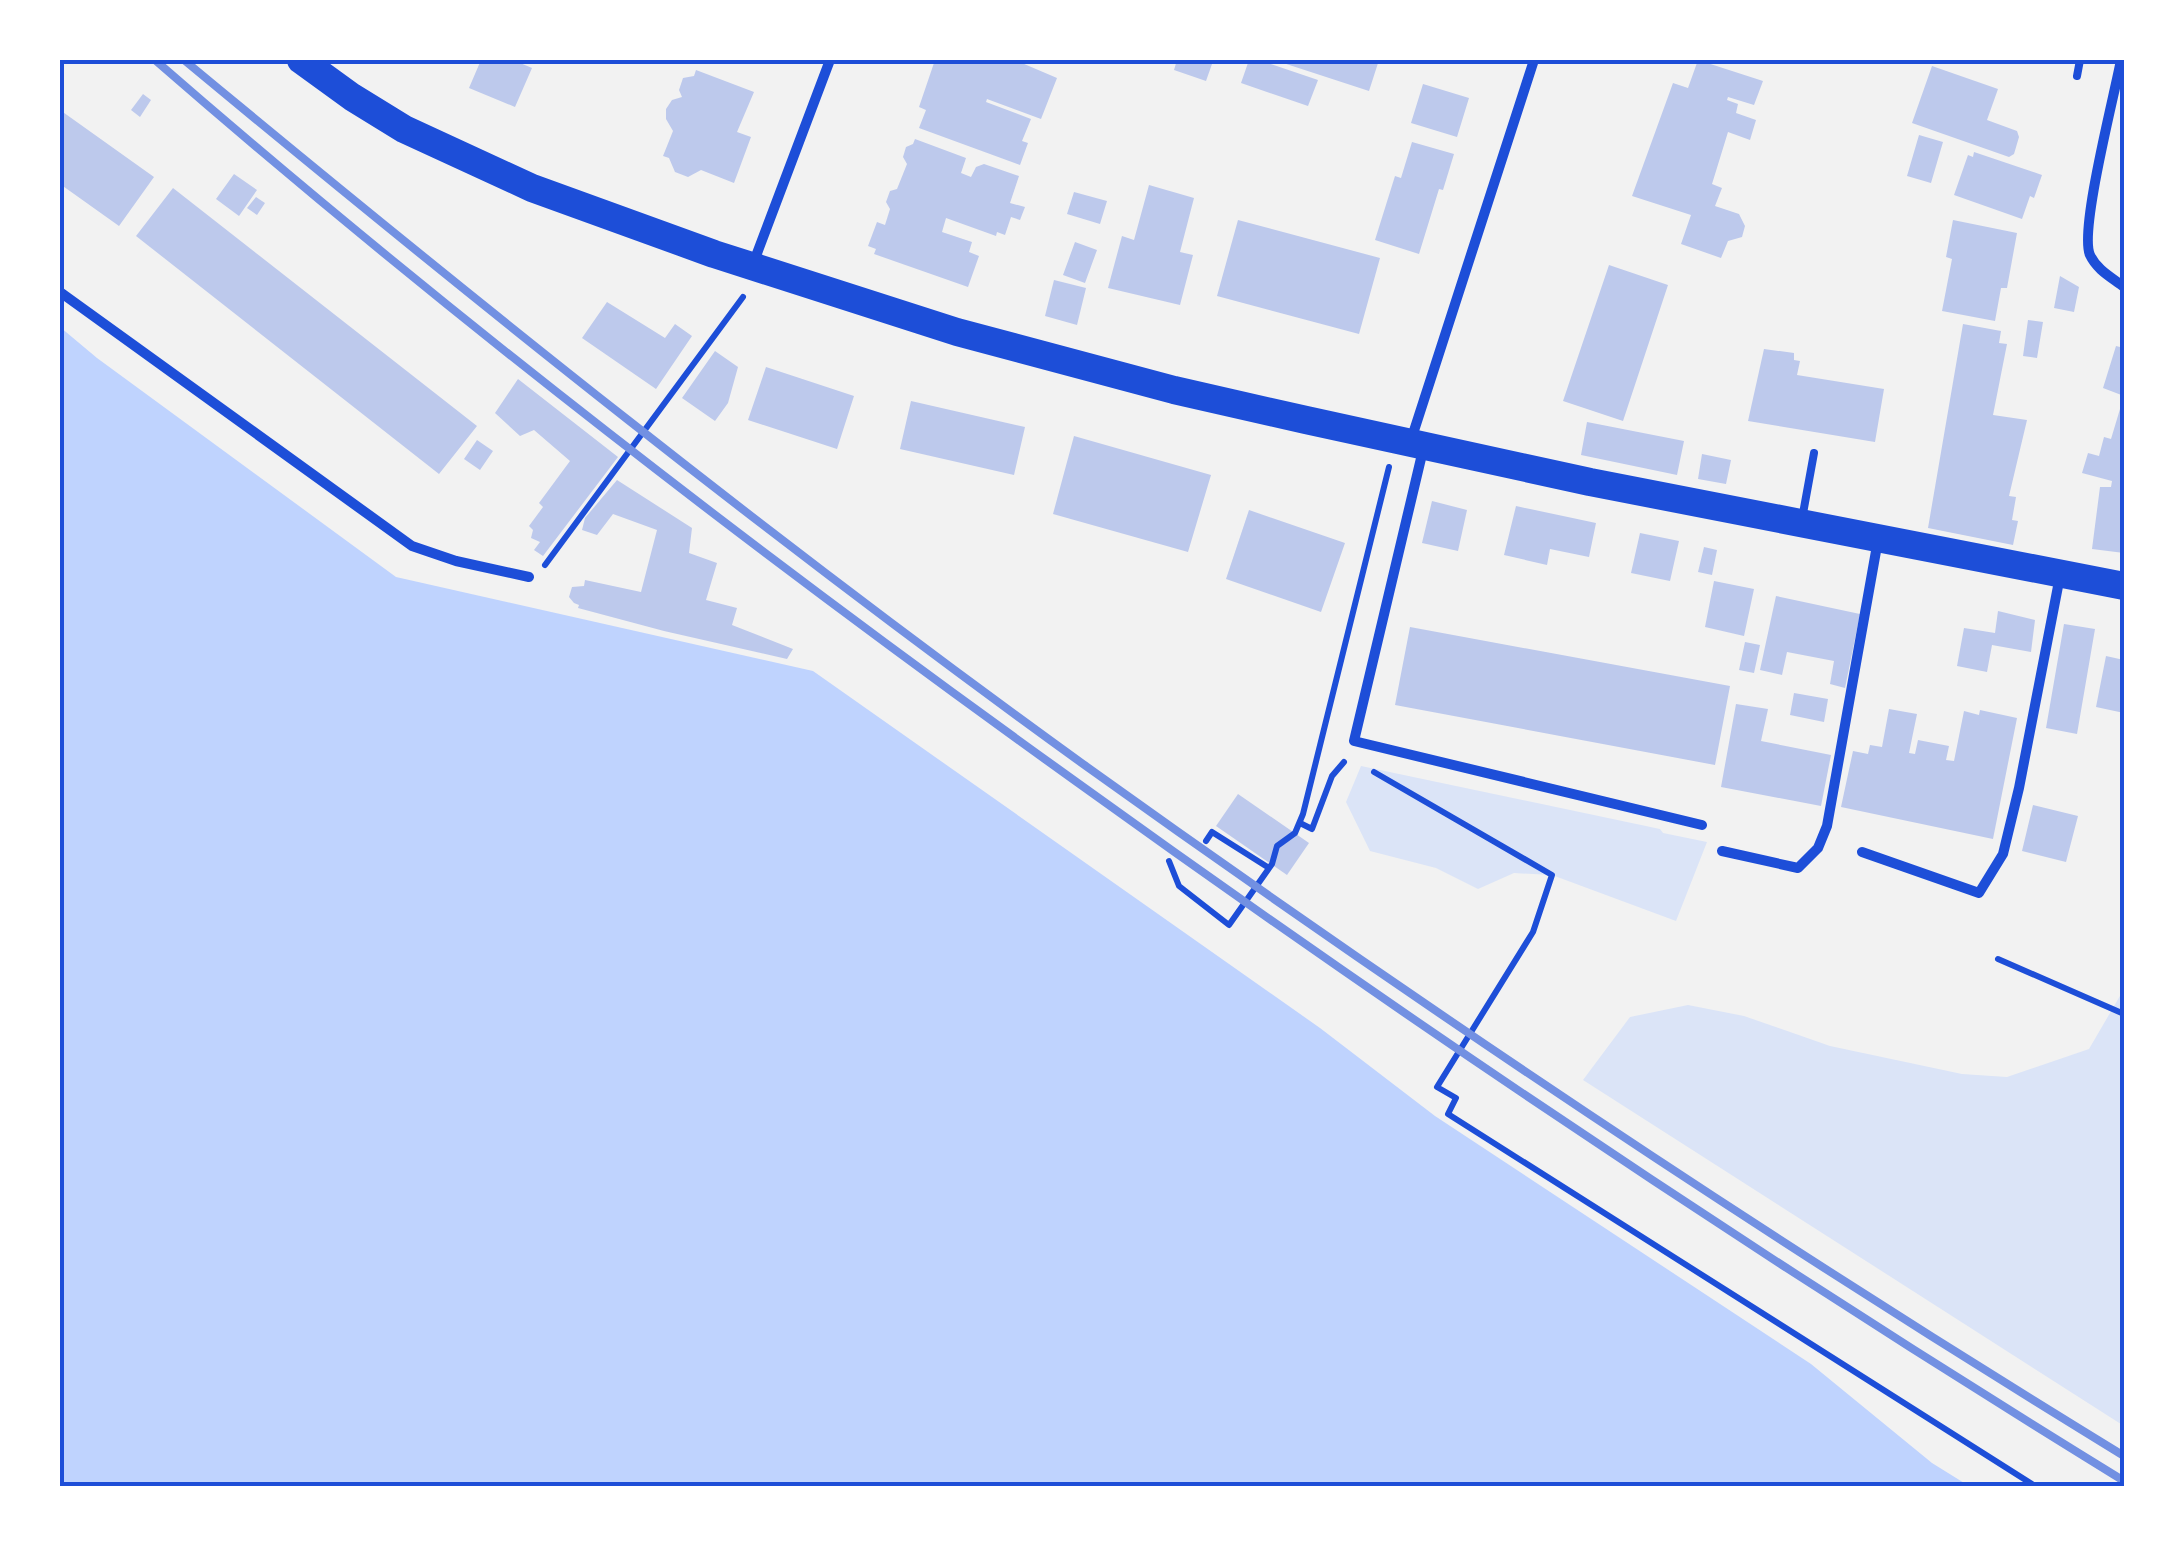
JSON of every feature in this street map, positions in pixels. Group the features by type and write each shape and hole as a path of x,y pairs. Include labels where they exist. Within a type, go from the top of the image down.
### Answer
{"highway":[{"path":"302,60 404,129 487,169 750,278 1174,390 1409,447 2124,586"}],"street":[{"path":"750,278 830,60"},
{"path":"1534,60 1409,447 1354,742 1702,825"},
{"path":"2122,60 2089,222 2088,251 2100,270 2124,286"},
{"path":"60,292 412,546 456,561 529,577"},
{"path":"1722,851 1798,868 1818,848 1828,826 1878,538"},
{"path":"1862,852 1979,893 2002,854 2011,821 2061,573"}],"lane":[{"path":"2077,76 2080,60"},
{"path":"1801,523 1814,453"}],"path":[{"path":"529,577 540,572 750,278"},
{"path":"1169,861 1178,886 1229,924 1269,868 1277,846 1295,833 1409,447"},
{"path":"1354,742 1370,770 1552,875 1533,932 1437,1087 1456,1098 1448,1114 2035,1486"},
{"path":"1300,822 1312,829 1332,776 1345,761"},
{"path":"1206,841 1212,832 1269,868"},
{"path":"1998,959 2124,1014"}],"shaded area":[{"path":"1361,766 1707,842 1676,921 1552,875 1514,873 1478,889 1436,868 1370,851 1346,802"},
{"path":"2124,989 2124,1426 1583,1080 1630,1017 1688,1005 1744,1016 1830,1046 1962,1074 2007,1077 2089,1049"}],"water":[{"path":"60,327 396,577 813,671 1320,1028 1435,1116 1811,1364 1932,1463 1969,1486 60,1486"}],"building":[{"path":"481,60 513,60 532,68 515,107 469,88"},
{"path":"935,60 1015,60 1057,78 1041,119 987,99 986,102 1031,119 1022,141 1028,143 1020,165 919,128 926,110 919,107"},
{"path":"1177,60 1212,64 1206,81 1174,70"},
{"path":"1249,60 1318,80 1308,106 1241,83"},
{"path":"1274,60 1379,60 1369,91"},
{"path":"1698,60 1763,81 1754,105 1728,97 1727,100 1738,104 1736,113 1756,120 1750,140 1728,132 1712,184 1722,188 1715,206 1739,214 1745,226 1742,237 1728,241 1721,258 1681,244 1691,215 1632,196 1673,83 1688,88"},
{"path":"1932,66 1998,89 1987,120 2017,131 2014,154 2009,157 1912,123"},
{"path":"696,70 754,92 737,132 751,137 734,183 701,170 688,177 675,172 669,158 663,156 673,131 666,119 666,109 672,100 682,97 679,90 683,78 694,76"},
{"path":"1423,84 1469,98 1457,137 1411,123"},
{"path":"143,94 151,100 140,117 131,110"},
{"path":"60,110 154,177 119,226 60,184"},
{"path":"1919,135 1943,142 1931,183 1907,176"},
{"path":"915,139 966,158 961,173 971,177 976,167 984,164 1019,176 1010,203 1025,207 1020,220 1011,217 1005,235 997,232 996,236 946,218 942,232 972,242 969,252 979,256 968,287 874,254 876,249 868,246 877,222 885,225 890,209 886,202 890,191 897,189 907,164 903,157 906,147"},
{"path":"1412,142 1454,154 1419,254 1375,240 1395,176 1401,178"},
{"path":"1974,152 2042,175 2022,219 1954,195 1968,155 1973,157"},
{"path":"234,174 257,190 239,216 216,199"},
{"path":"1149,185 1194,198 1180,252 1193,255 1180,305 1108,288 1122,236 1134,240"},
{"path":"173,188 477,426 439,474 136,236"},
{"path":"1074,192 1107,201 1100,224 1067,214"},
{"path":"256,197 265,203 257,215 247,208"},
{"path":"1238,220 1380,258 1359,334 1217,296"},
{"path":"1953,220 2017,233 2007,288 2001,288 1995,321 1942,311 1952,259 1946,257"},
{"path":"1075,242 1097,250 1085,283 1063,275"},
{"path":"1609,265 1668,285 1623,421 1563,401"},
{"path":"2060,276 2079,287 2074,312 2054,308"},
{"path":"1054,280 1086,288 1077,325 1045,316"},
{"path":"607,302 665,338 675,324 692,336 656,389 582,338"},
{"path":"2028,320 2043,322 2037,358 2023,356"},
{"path":"1963,324 2001,331 1999,343 2007,344 1993,415 2027,420 2009,496 2016,497 2012,520 2018,521 2013,545 1928,528"},
{"path":"2116,346 2124,348 2124,396 2103,388"},
{"path":"1764,349 1794,353 1794,360 1800,361 1797,375 1884,389 1875,442 1748,421"},
{"path":"715,351 738,367 728,403 715,421 682,398"},
{"path":"766,367 854,396 837,449 748,420"},
{"path":"518,379 618,457 543,556 534,550 540,542 531,538 533,530 529,526 543,507 539,503 570,461 534,430 520,436 495,413"},
{"path":"911,401 1025,427 1014,475 900,449"},
{"path":"2120,409 2124,410 2124,553 2092,549 2100,487 2111,487 2112,481 2082,473 2088,453 2099,456 2104,437 2111,439"},
{"path":"1587,422 1684,441 1677,475 1581,455"},
{"path":"1074,436 1211,475 1188,552 1053,514"},
{"path":"477,440 493,451 480,470 464,459"},
{"path":"1702,454 1731,460 1726,484 1698,479"},
{"path":"617,480 692,528 689,553 717,563 706,600 737,608 732,625 793,649 787,659 578,608 569,597 572,587 584,586 585,580 641,592 657,530 613,514 597,535 582,530 585,518"},
{"path":"1432,501 1467,510 1458,551 1422,543"},
{"path":"1516,506 1596,523 1589,557 1550,549 1547,565 1504,555"},
{"path":"1249,510 1345,543 1321,612 1226,579"},
{"path":"1640,533 1679,541 1670,581 1631,573"},
{"path":"1704,547 1717,550 1712,575 1698,572"},
{"path":"1714,581 1754,589 1744,636 1705,627"},
{"path":"1776,596 1860,614 1845,688 1830,684 1834,661 1787,652 1782,675 1760,670"},
{"path":"1998,611 2035,620 2031,652 1992,645 1987,672 1957,666 1964,628 1995,633"},
{"path":"2064,624 2095,629 2077,734 2046,728"},
{"path":"1410,627 1730,686 1715,765 1395,705"},
{"path":"1745,642 1760,645 1754,673 1739,670"},
{"path":"2106,656 2124,660 2124,713 2096,707"},
{"path":"1794,693 1828,699 1824,722 1790,715"},
{"path":"1736,704 1768,709 1761,741 1831,755 1821,806 1721,787"},
{"path":"1889,709 1917,714 1909,753 1915,754 1918,740 1949,746 1946,760 1954,761 1964,711 1979,715 1980,710 2017,718 1993,839 1841,807 1853,751 1868,754 1870,745 1882,747"},
{"path":"1238,794 1309,843 1287,875 1216,826"},
{"path":"2033,805 2078,816 2066,862 2022,851"}],"railway":[{"path":"155,60 493,342 724,522 1078,783 1594,1141 1857,1314 2124,1481"},
{"path":"184,60 628,420 853,594 1083,764 1598,1120 2124,1456"}]}
